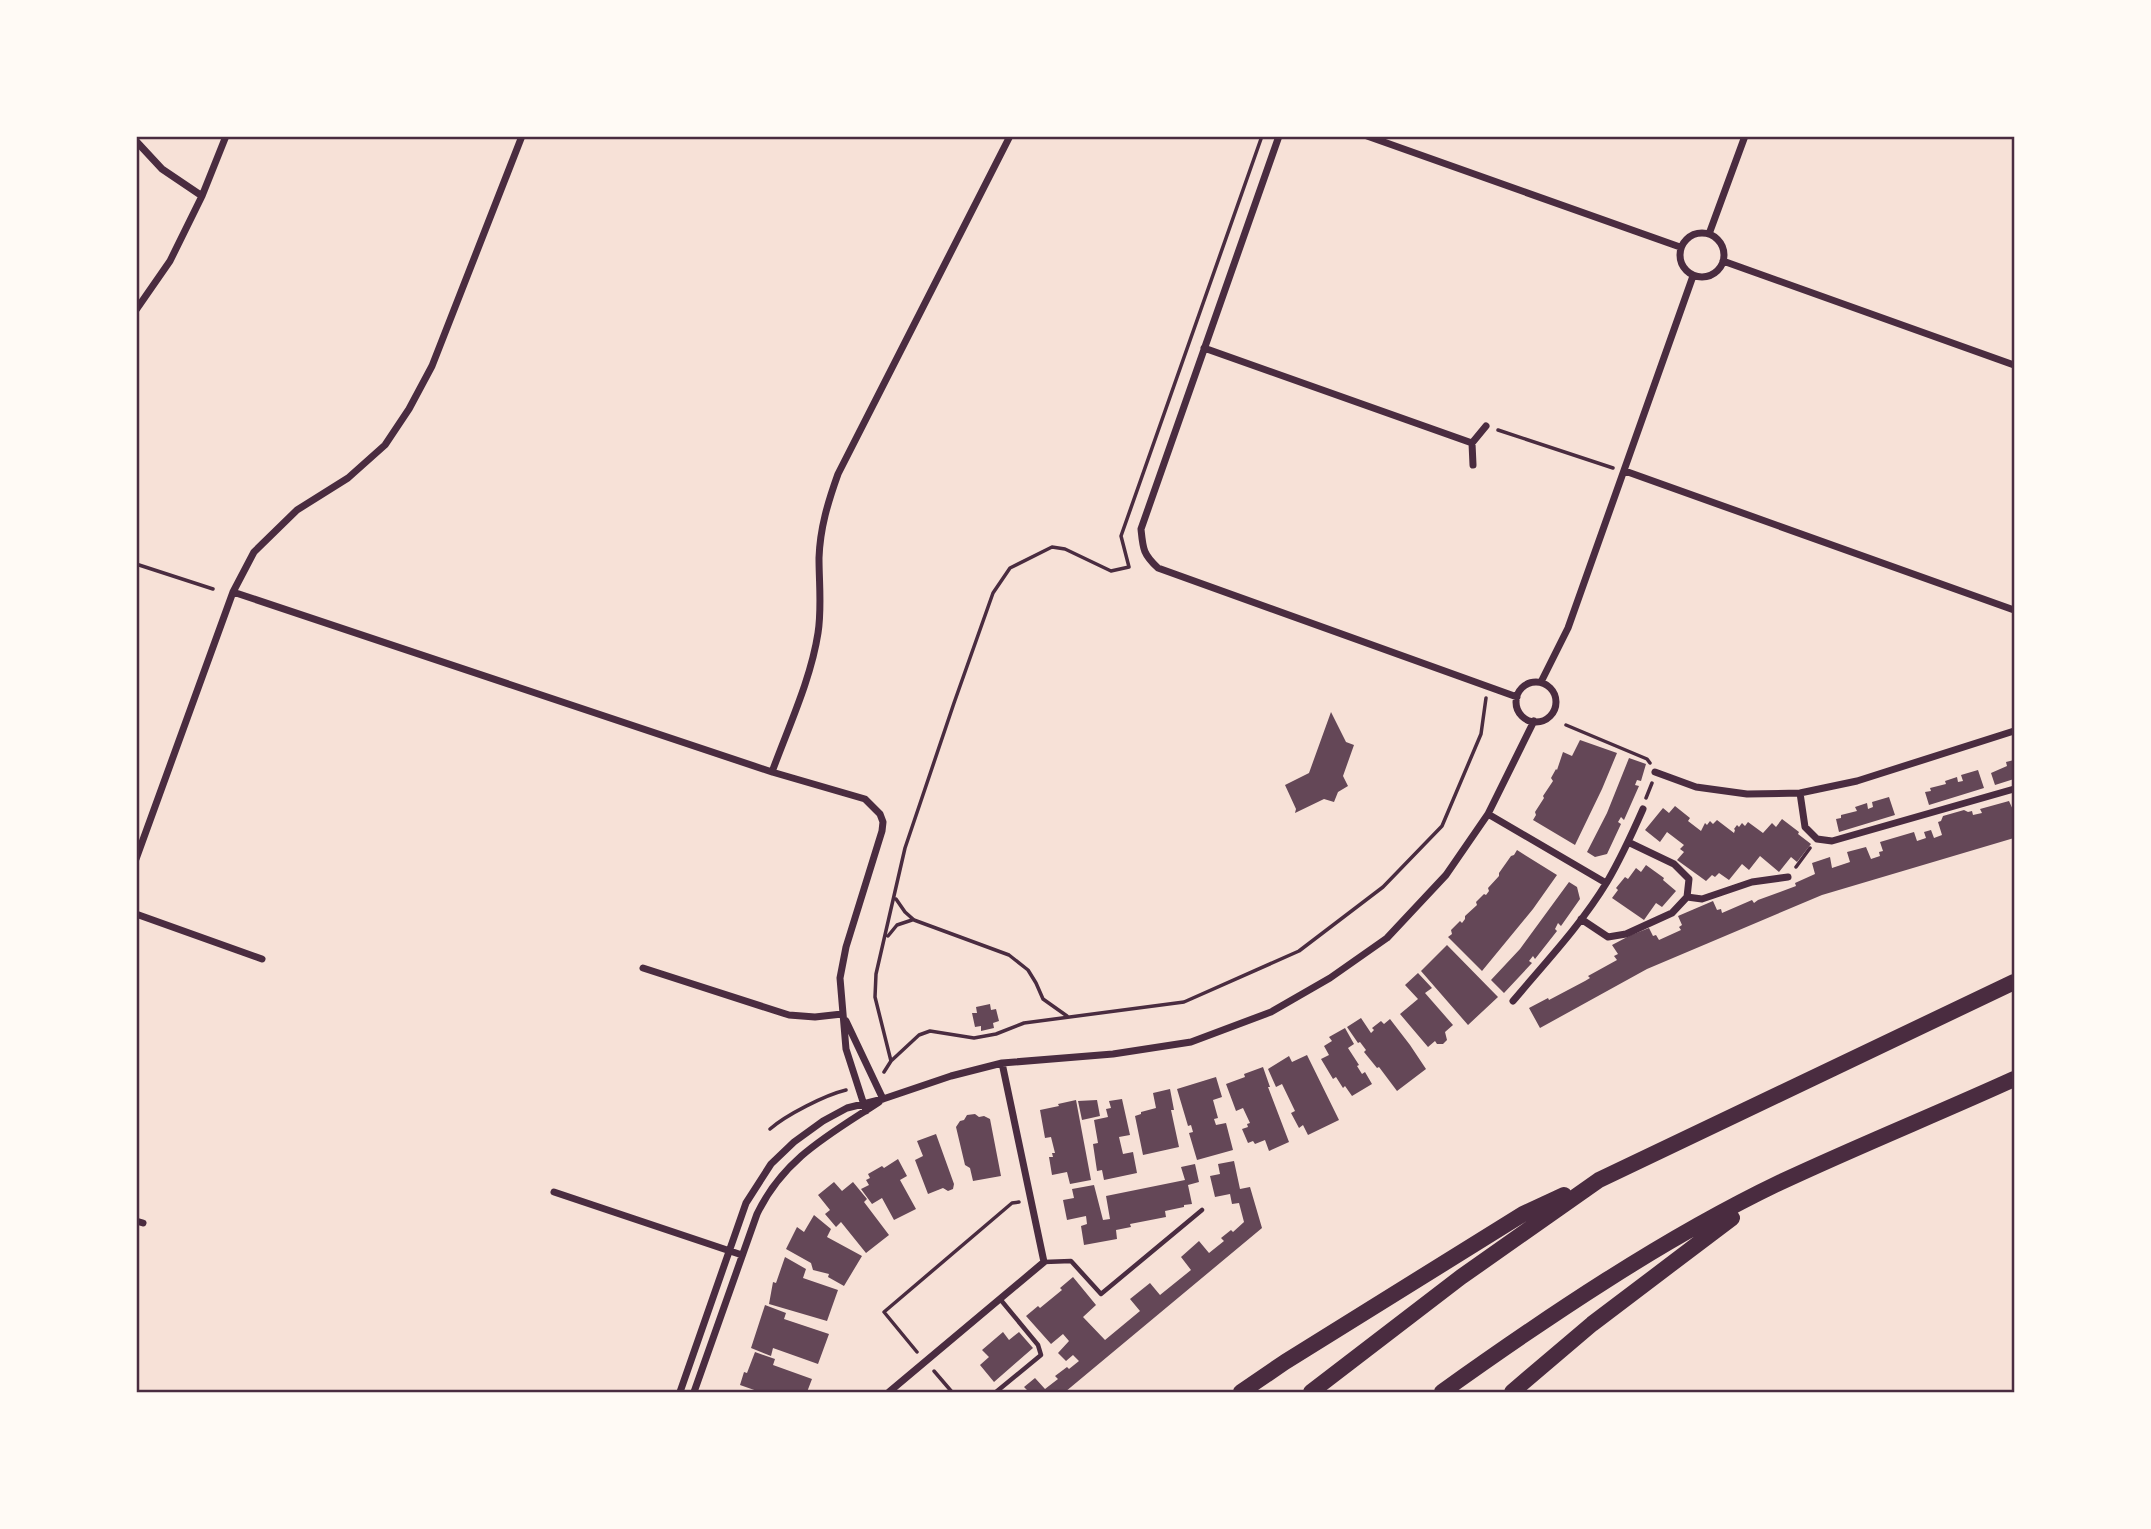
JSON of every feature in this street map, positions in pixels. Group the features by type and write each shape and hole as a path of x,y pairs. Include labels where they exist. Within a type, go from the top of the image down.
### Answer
{"highway":[{"path":"1241,1392 1523,1214 2014,982"},
{"path":"1442,1392 1630,1266 1699,1226 1779,1183 2014,1079"},
{"path":"1311,1392 1461,1277 1598,1180"},
{"path":"1512,1392 1634,1292 1779,1183"}],"street":[{"path":"136,310 170,261 202,196 226,136"},
{"path":"136,859 233,592 254,552 297,510 348,478 385,445 409,409 432,366 522,136"},
{"path":"772,772 809,671 818,634 819,556 824,515 838,474 1010,136"},
{"path":"1279,136 1141,529 1143,551 1158,568 1517,697"},
{"path":"1367,136 1680,247"},
{"path":"1709,234 1745,136"},
{"path":"136,141 162,169 202,196"},
{"path":"1692,234 1709,234 1717,238 1722,245 1723,261 1715,274 1701,278 1693,276 1681,264 1680,247 1692,234"},
{"path":"1723,261 2014,365"},
{"path":"1541,682 1568,628 1693,276"},
{"path":"1204,348 1472,443"},
{"path":"1473,465 1472,443 1486,426"},
{"path":"1625,471 2014,611"},
{"path":"233,592 772,772 865,799 880,814 883,831 842,958 839,988 849,1060 865,1107"},
{"path":"1541,682 1552,690 1556,702 1552,714 1534,722 1520,713 1517,697 1523,686 1541,682"},
{"path":"680,1392 747,1203 771,1164 794,1142 837,1113 865,1107 951,1076 1002,1063 1113,1054 1191,1042 1271,1012 1330,978 1387,937 1446,876 1488,814 1534,722"},
{"path":"1656,772 1696,787 1747,794 1800,793 1857,781 2014,731"},
{"path":"1800,793 1805,827 1817,839 1832,841 2014,789"},
{"path":"1513,1001 1581,919 1606,883 1629,842 1643,808"},
{"path":"1488,814 1606,883"},
{"path":"1581,919 1608,937 1626,933 1672,913 1687,897 1689,879 1674,864 1629,842"},
{"path":"1687,897 1702,899 1752,882 1788,877"},
{"path":"136,914 262,959"},
{"path":"643,968 789,1014 815,1017 842,1014"},
{"path":"842,1014 883,1100"},
{"path":"889,1392 1044,1262 1002,1063"},
{"path":"694,1392 760,1207 782,1174 801,1154 865,1107"},
{"path":"794,1142 801,1154"},
{"path":"771,1164 782,1174"},
{"path":"554,1192 742,1255"},
{"path":"714,1293 727,1298"},
{"path":"698,1339 711,1344"}],"lane":[{"path":"1044,1262 1071,1261 1101,1294 1202,1210"},
{"path":"996,1392 1041,1355 1038,1345 1000,1299"}],"path":[{"path":"891,1062 875,997 876,974 905,848 993,593 1010,568 1052,547 1065,548 1111,571 1129,567 1122,536 1262,136"},
{"path":"1486,426 1625,471"},
{"path":"136,564 213,589"},
{"path":"884,1073 891,1062 919,1035 930,1031 974,1038 996,1034 1024,1023 1184,1002 1300,951 1383,887 1442,826 1481,734 1488,686"},
{"path":"1566,725 1647,759 1656,772 1643,808"},
{"path":"1788,877 1817,839"},
{"path":"895,897 914,920 1009,955 1028,970 1043,999 1068,1016"},
{"path":"885,941 897,925 914,920"},
{"path":"770,1129 783,1119 848,1089"},
{"path":"952,1392 884,1312 1012,1203 1031,1200"}],"building":[{"path":"1331,712 1346,742 1354,745 1343,776 1348,786 1338,792 1334,802 1324,799 1295,813 1296,809 1285,785 1309,773"},
{"path":"1580,740 1617,753 1575,845 1533,820 1553,781 1551,778 1563,752 1572,756"},
{"path":"1629,758 1646,764 1641,781 1637,780 1635,785 1639,786 1624,820 1621,817 1618,822 1621,824 1607,854 1595,857 1587,852 1607,813"},
{"path":"2014,760 2014,779 1995,785 1991,773 2007,766 2006,762"},
{"path":"1978,770 1984,788 1929,805 1925,792 1931,791 1930,788 1946,784 1945,781 1957,777 1958,782 1963,781 1961,775"},
{"path":"1889,797 1895,815 1839,832 1836,819 1841,818 1841,815 1857,811 1855,807 1867,803 1868,809 1873,807 1872,802"},
{"path":"2009,801 2014,812 2014,838 1822,895 1647,969 1540,1028 1529,1008 1585,981 1590,978 1588,976 1617,960 1614,956 1618,954 1612,945 1631,935 1649,928 1659,940 1681,930 1678,916 1713,901 1717,910 1721,909 1722,913 1752,900 1754,903 1796,886 1795,883 1815,874 1812,863 1830,857 1832,868 1850,862 1847,852 1866,847 1871,859 1880,856 1879,852 1883,851 1880,842 1914,832 1917,841 1926,838 1924,832 1931,830 1934,838 1942,835 1938,822 1943,816 1964,810 1972,811 1973,815 1982,813 1980,809"},
{"path":"1675,806 1701,831 1705,823 1707,825 1710,821 1713,824 1717,820 1734,833 1737,825 1739,827 1742,823 1745,826 1748,822 1763,833 1772,823 1776,827 1782,819 1811,844 1797,862 1791,857 1779,872 1760,856 1749,870 1742,864 1729,880 1719,873 1706,881 1677,860 1684,852 1680,849 1684,845 1667,832 1660,842 1645,830 1663,808 1669,813"},
{"path":"1517,850 1557,875 1482,971 1448,937 1452,934 1451,930 1460,921 1462,923 1465,916 1477,905 1476,902 1486,895 1488,888"},
{"path":"1646,865 1676,891 1662,907 1656,903 1644,920 1612,898 1625,877 1628,879 1636,868 1641,872"},
{"path":"1569,882 1577,887 1580,899 1561,926 1558,923 1555,929 1557,931 1535,959 1533,956 1529,961 1532,963 1504,993 1491,980 1520,949"},
{"path":"1447,945 1498,997 1468,1025 1421,971"},
{"path":"1418,973 1432,988 1425,993 1453,1025 1445,1032 1447,1040 1443,1044 1437,1044 1435,1041 1428,1047 1400,1014 1418,999 1405,985"},
{"path":"990,1004 991,1010 996,1009 999,1021 993,1023 994,1028 981,1031 981,1026 975,1027 972,1013 977,1013 976,1007"},
{"path":"1361,1018 1371,1033 1374,1030 1372,1028 1381,1021 1384,1024 1390,1019 1426,1069 1397,1091 1347,1027"},
{"path":"1345,1028 1354,1044 1348,1048 1362,1074 1365,1072 1372,1084 1352,1096 1336,1077 1333,1079 1321,1059 1329,1055 1324,1046 1332,1041 1329,1037"},
{"path":"1307,1055 1339,1120 1308,1135 1303,1125 1299,1128 1291,1113 1295,1111 1282,1084 1276,1087 1268,1069 1289,1056 1292,1062"},
{"path":"1263,1067 1289,1142 1269,1151 1265,1140 1255,1144 1253,1141 1248,1143 1242,1129 1250,1123 1243,1108 1236,1111 1226,1084"},
{"path":"1216,1077 1222,1097 1213,1100 1218,1118 1214,1119 1216,1125 1226,1123 1233,1150 1197,1160 1189,1133 1193,1132 1191,1125 1188,1126 1177,1089"},
{"path":"1170,1089 1174,1110 1171,1110 1179,1147 1143,1155 1135,1116 1156,1108 1153,1093"},
{"path":"1122,1099 1130,1135 1119,1137 1123,1154 1133,1152 1137,1173 1104,1180 1102,1170 1097,1171 1093,1144 1098,1143 1094,1120 1108,1117 1106,1109 1111,1108 1109,1101"},
{"path":"1076,1100 1091,1180 1070,1184 1067,1172 1052,1175 1049,1157 1053,1157 1052,1153 1055,1153 1051,1137 1045,1138 1040,1110"},
{"path":"1097,1100 1100,1116 1082,1120 1078,1101"},
{"path":"975,1114 990,1119 1001,1176 973,1181 970,1168 965,1165 956,1127 967,1115"},
{"path":"936,1134 954,1184 953,1189 948,1191 943,1188 928,1194 915,1160 923,1156 917,1141"},
{"path":"898,1159 907,1176 900,1180 916,1209 894,1220 882,1198 872,1204 861,1189 869,1185 866,1180 870,1178 868,1174"},
{"path":"1234,1161 1240,1189 1250,1187 1262,1228 1065,1392 1029,1392 1024,1387 1035,1378 1045,1389 1058,1379 1055,1376 1079,1361 1073,1355 1066,1361 1058,1353 1069,1341 1063,1334 1051,1344 1026,1316 1062,1290 1060,1288 1073,1277 1096,1305 1083,1317 1105,1340 1140,1311 1130,1299 1150,1283 1160,1295 1191,1270 1181,1257 1199,1241 1209,1253 1224,1241 1221,1238 1244,1222 1239,1203 1232,1204 1230,1194 1215,1197 1210,1176 1220,1174 1218,1164"},
{"path":"1195,1164 1199,1182 1188,1185 1192,1204 1165,1211 1166,1217 1130,1224 1131,1227 1116,1230 1117,1239 1084,1245 1081,1226 1087,1224 1086,1216 1067,1220 1063,1200 1074,1198 1072,1189 1094,1185 1103,1220 1110,1219 1106,1196 1185,1180 1181,1167"},
{"path":"834,1182 842,1191 853,1182 867,1199 864,1202 889,1235 866,1253 841,1222 836,1227 825,1214 830,1210 818,1195"},
{"path":"814,1215 831,1229 827,1237 862,1256 844,1286 828,1277 829,1274 813,1270 811,1263 786,1249 797,1227 804,1232"},
{"path":"785,1257 806,1269 803,1278 838,1290 827,1321 769,1304 773,1282 776,1283"},
{"path":"765,1305 786,1313 784,1319 829,1334 818,1364 773,1348 771,1356 751,1348"},
{"path":"1003,1332 1009,1340 1019,1332 1033,1348 994,1382 980,1365 989,1357 982,1350"},
{"path":"755,1352 775,1359 773,1365 812,1379 807,1392 760,1392 740,1385"}]}
